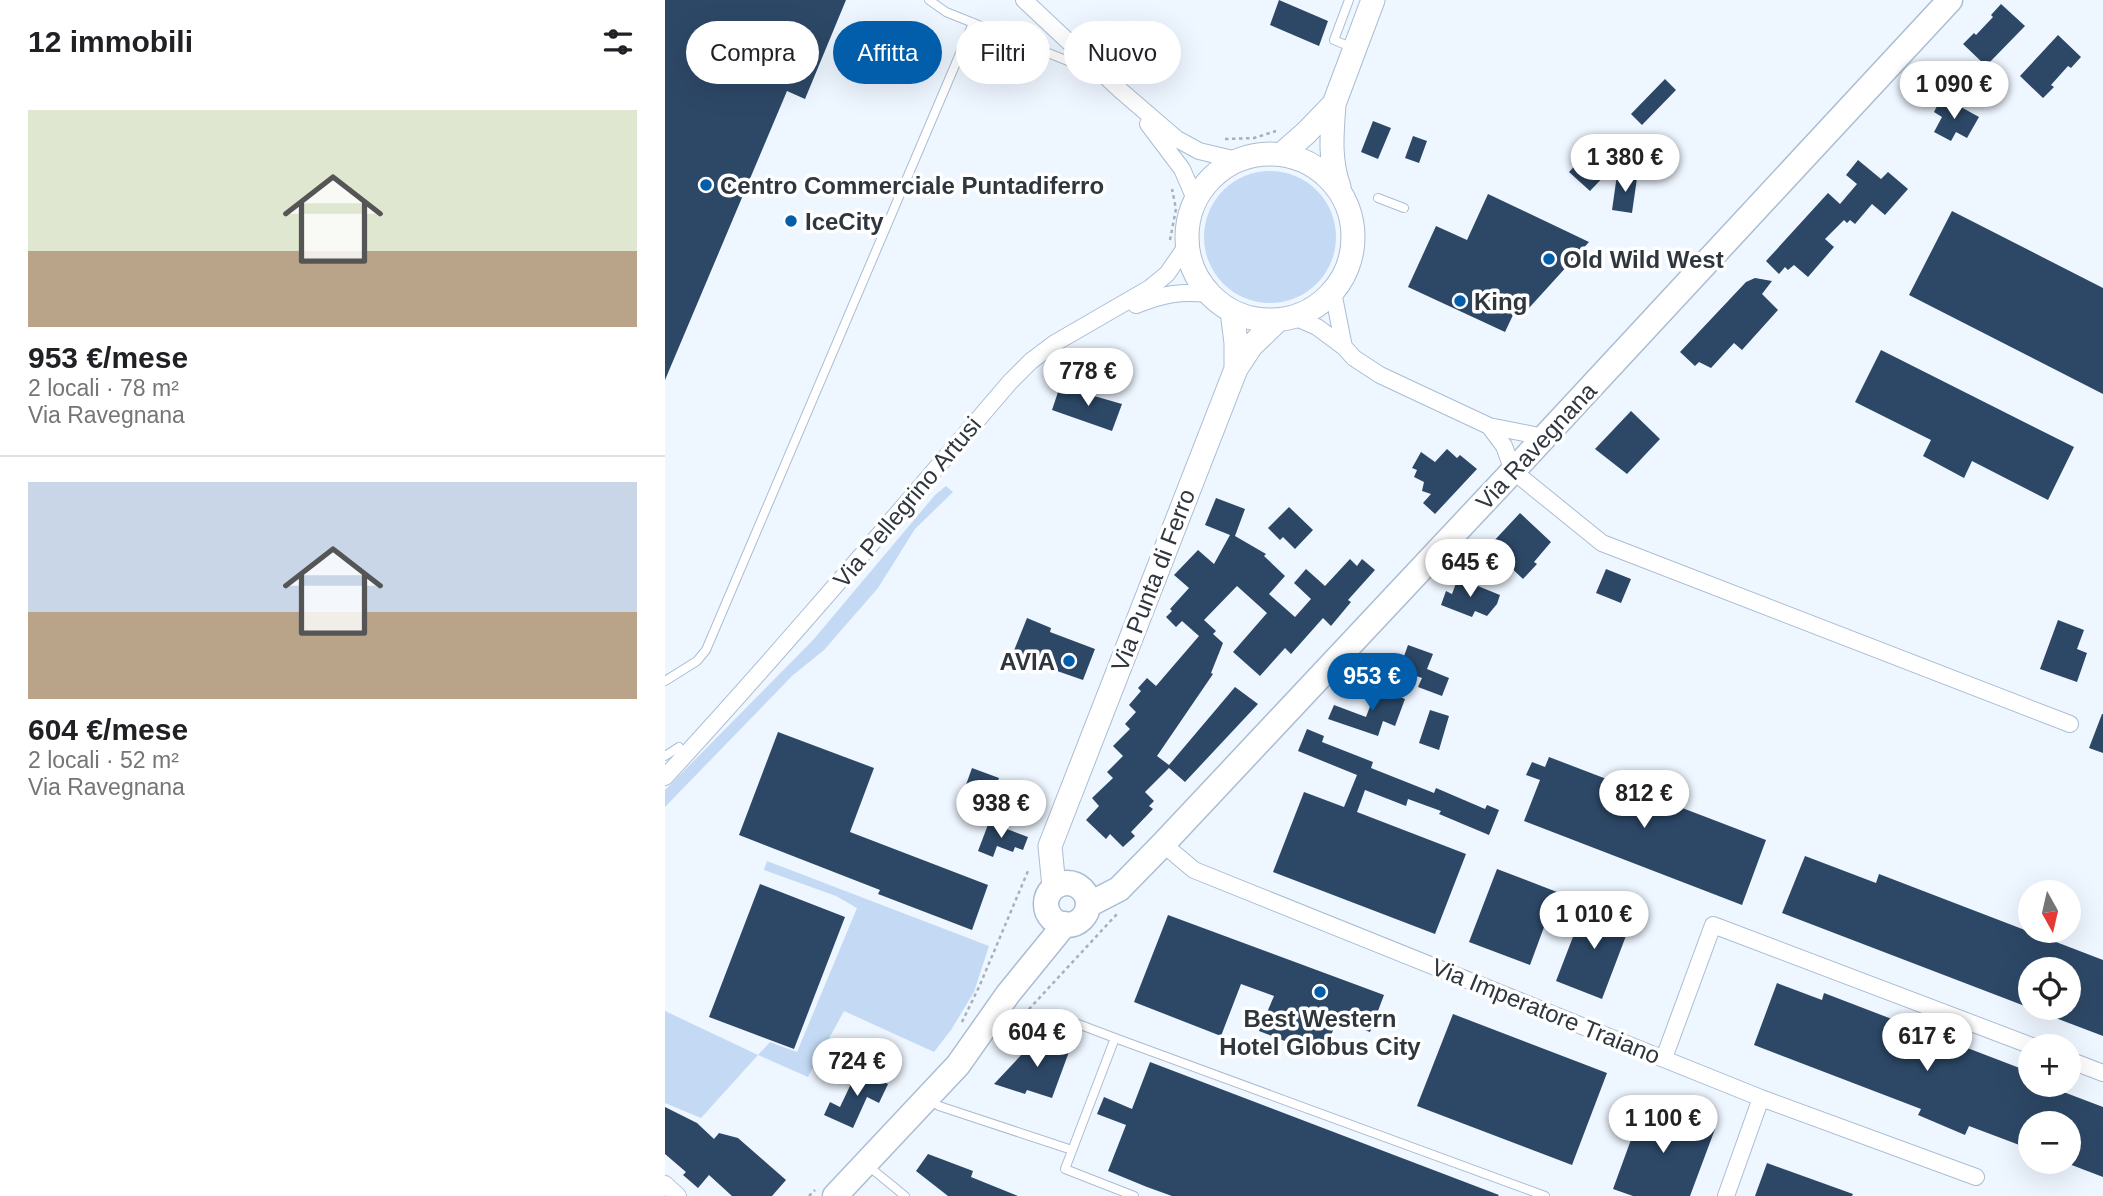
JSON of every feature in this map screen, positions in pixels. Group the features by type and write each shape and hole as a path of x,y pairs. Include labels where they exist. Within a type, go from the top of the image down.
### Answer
{"main road":[{"name":"Via Ravegnana","path":"1058,921 1072,924 1083,917 1074,892 1119,889 1163,844 1950,0"},
{"path":"826,1191 865,1163 958,1065 1058,921 1047,911 1047,898 1074,892"}],"street":[{"path":"1024,0 1064,38"},
{"path":"1178,244 1209,294 1232,311 1253,319 1286,318 1311,310 1333,292 1348,268 1354,242 1354,227 1349,208 1332,169 1334,104 1373,0"},
{"path":"1114,84 1177,139 1199,151 1237,160"},
{"path":"1120,90 1182,169 1195,200"},
{"path":"1282,154 1334,104"},
{"path":"1088,324 1150,288 1167,274 1195,200 1213,176 1237,160 1260,154 1282,154 1301,159 1319,169 1340,190"},
{"path":"1088,324 1162,295 1189,292 1209,294"},
{"path":"1333,292 1344,347"},
{"name":"Via Punta di Ferro","path":"1074,892 1050,846 1235,369 1236,343 1232,311"},
{"path":"1286,318 1317,327 1354,358 1380,375 1489,426 1544,438"},
{"path":"1235,369 1251,346 1286,318"},
{"name":"Via Pellegrino Artusi","path":"738,694 791,639 1010,382 1031,360 1088,324"},
{"path":"1489,426 1504,446 1513,471 1601,543 2070,724"},
{"path":"665,762 738,694"},
{"path":"665,777 738,694"},
{"name":"Via Imperatore Traiano","path":"1163,844 1194,870 1761,1098 1976,1177"},
{"path":"1664,1058 1713,925 2018,1041"},
{"path":"2081,1065 2103,1073"},
{"path":"1726,1196 1761,1098"},
{"path":"665,1184 678,1196"}],"lane":[{"path":"929,0 946,12 968,21"},
{"path":"1349,0 1334,40 1355,49"},
{"path":"665,681 697,661 706,650 956,63"},
{"path":"1378,198 1404,208"},
{"path":"665,756 680,747"},
{"path":"1078,1024 1545,1196"},
{"path":"1115,1038 1065,1169 1134,1196"},
{"path":"927,1097 939,1106 1072,1150"},
{"path":"865,1163 905,1196"}],"path":[{"path":"1199,151 1211,138 1254,138 1284,127"},
{"path":"1178,244 1173,233 1176,209 1171,181 1182,169"},
{"path":"958,1028 979,987 1028,871"},
{"path":"809,1196 826,1191"}],"shaded area":[{"path":"1270,171 1295,176 1317,190 1331,212 1336,237 1331,262 1317,284 1295,298 1270,303 1245,298 1223,284 1209,262 1204,237 1209,212 1223,190 1245,176"},
{"path":"946,486 953,492 915,529 878,588 824,650 792,676 665,807 665,790 813,640 935,495"},
{"path":"767,861 989,946 974,992 934,1052 844,1011 808,1077 758,1055 770,1042 797,1052 857,908 836,896 764,870"},
{"path":"665,1011 758,1055 701,1118 665,1103"}],"building":[{"name":"Centro Commerciale Puntadiferro","path":"665,0 846,0 837,21 833,21 833,31 819,65 819,21 686,21 686,84 811,84 805,99 787,91 665,380"},
{"path":"1279,0 1328,21 1319,46 1270,25"},
{"path":"2001,4 2025,26 1986,66 1963,44 1974,33 1976,35"},
{"path":"2058,35 2081,57 2071,68 2068,66 2043,98 2020,76"},
{"path":"1665,79 1676,90 1642,125 1631,114"},
{"path":"1940,100 1948,105 1950,101 1979,117 1967,138 1956,132 1951,141 1934,132 1942,117 1934,112"},
{"path":"1373,121 1391,128 1378,159 1361,152"},
{"path":"1413,136 1427,141 1419,163 1405,158"},
{"path":"1589,151 1610,170 1590,191 1569,172"},
{"path":"1858,160 1881,179 1888,172 1908,189 1885,215 1872,204 1855,224 1844,220 1825,239 1834,247 1808,277 1794,265 1788,270 1785,267 1779,274 1766,261 1828,193 1840,204 1857,184 1846,175"},
{"path":"1617,175 1637,178 1632,213 1612,210"},
{"path":"1488,194 1589,242 1520,318 1513,315 1505,332 1408,287 1436,226 1467,240"},
{"path":"1952,211 2103,288 2103,394 1909,295"},
{"path":"1755,278 1772,281 1762,294 1778,310 1742,350 1734,343 1711,368 1699,362 1695,366 1680,352 1746,282"},
{"path":"1881,350 2074,447 2048,500 1972,461 1964,478 1923,456 1931,440 1855,402"},
{"path":"1066,388 1122,404 1112,431 1052,410 1058,392 1064,393"},
{"path":"1631,411 1660,439 1627,474 1595,449"},
{"path":"1447,449 1457,458 1460,455 1477,469 1435,514 1423,503 1431,494 1422,491 1424,482 1414,477 1417,470 1412,468 1421,452 1435,462"},
{"path":"1216,498 1245,509 1235,536 1266,554 1264,556 1285,576 1269,594 1295,617 1311,599 1294,583 1306,569 1325,586 1350,559 1357,566 1362,559 1375,570 1348,600 1351,602 1331,626 1323,618 1291,654 1285,648 1260,676 1233,652 1267,613 1237,586 1204,620 1216,631 1213,634 1223,643 1211,673 1213,674 1157,756 1169,765 1235,687 1258,704 1185,782 1169,768 1145,792 1154,801 1149,806 1153,809 1131,832 1135,836 1123,847 1110,834 1106,839 1086,820 1099,806 1092,798 1113,778 1107,772 1123,756 1113,746 1130,729 1125,724 1136,712 1129,705 1141,691 1138,688 1147,678 1156,686 1199,636 1182,621 1176,627 1166,617 1189,588 1174,575 1198,550 1214,564 1230,535 1205,525"},
{"path":"1289,507 1313,530 1295,549 1283,537 1280,540 1268,528"},
{"path":"1520,513 1551,542 1534,562 1537,564 1523,579 1506,563 1500,569 1477,559"},
{"path":"1606,569 1631,579 1621,603 1596,593"},
{"path":"1458,578 1500,595 1497,604 1487,616 1475,611 1472,617 1441,605 1446,591 1452,594"},
{"path":"1027,618 1051,628 1050,632 1095,649 1083,680 1037,664 1036,668 1011,658"},
{"path":"2058,620 2084,630 2077,649 2087,653 2077,682 2040,669"},
{"path":"1408,645 1433,654 1427,669 1449,678 1442,696 1418,687 1422,678 1399,670"},
{"path":"1377,688 1405,699 1395,726 1383,721 1378,736 1328,719 1334,705 1366,717"},
{"path":"1430,710 1449,716 1439,750 1419,743"},
{"path":"2103,714 2103,753 2089,748"},
{"path":"1307,729 1324,736 1322,742 1373,762 1371,768 1434,793 1436,788 1485,809 1487,805 1499,810 1489,835 1439,814 1441,811 1408,799 1406,806 1365,790 1357,812 1466,854 1435,934 1273,872 1304,792 1344,807 1357,775 1298,751"},
{"path":"778,732 874,768 850,832 988,885 972,930 878,894 880,890 739,835"},
{"path":"1549,757 1766,840 1742,905 1524,821 1540,780 1526,775 1532,762 1545,767"},
{"path":"972,768 999,778 990,803 963,793"},
{"path":"989,822 1028,837 1023,850 1015,847 1013,852 997,846 993,857 978,851"},
{"path":"1805,856 1876,883 1879,874 2018,927 2018,943 2059,943 2103,960 2103,1036 2061,1020 2081,1020 2081,957 2018,957 2018,1003 1782,913"},
{"path":"1497,869 1557,892 1530,965 1469,942"},
{"path":"760,884 845,917 794,1049 709,1017"},
{"path":"1586,903 1632,920 1602,999 1556,981"},
{"path":"1168,915 1384,995 1370,1032 1337,1020 1323,1056 1259,1031 1274,996 1241,984 1221,1036 1134,1002"},
{"path":"1777,983 1822,1000 1824,993 2018,1067 2018,1097 2077,1097 2103,1107 2103,1177 2081,1169 2081,1111 2018,1111 2018,1144 1969,1126 1965,1135 1918,1115 1921,1109 1754,1045"},
{"path":"1453,1014 1607,1073 1572,1165 1417,1106"},
{"path":"1039,1036 1070,1049 1052,1098 1027,1090 1025,1094 994,1084"},
{"path":"1150,1062 1499,1195 1172,1196 1147,1187 1108,1171 1126,1125 1097,1114 1104,1097 1132,1109"},
{"path":"858,1069 888,1084 879,1103 867,1097 853,1128 824,1115 830,1102 840,1107"},
{"path":"1644,1104 1715,1129 1690,1196 1633,1196 1613,1189"},
{"path":"665,1107 697,1123 714,1139 719,1133 738,1138 786,1180 772,1196 732,1196 709,1175 698,1188 683,1175 686,1172 665,1154"},
{"path":"928,1154 973,1171 971,1177 1018,1196 948,1196 916,1171"},
{"path":"1767,1163 1853,1194 1755,1196"}],"place":[{"name":"Centro Commerciale Puntadiferro","path":"706,185"},
{"name":"IceCity","path":"791,221"},
{"name":"Old Wild West","path":"1549,259"},
{"name":"King","path":"1460,301"},
{"name":"AVIA","path":"1069,661"},
{"name":"Best Western Hotel Globus City","path":"1320,992"}]}
